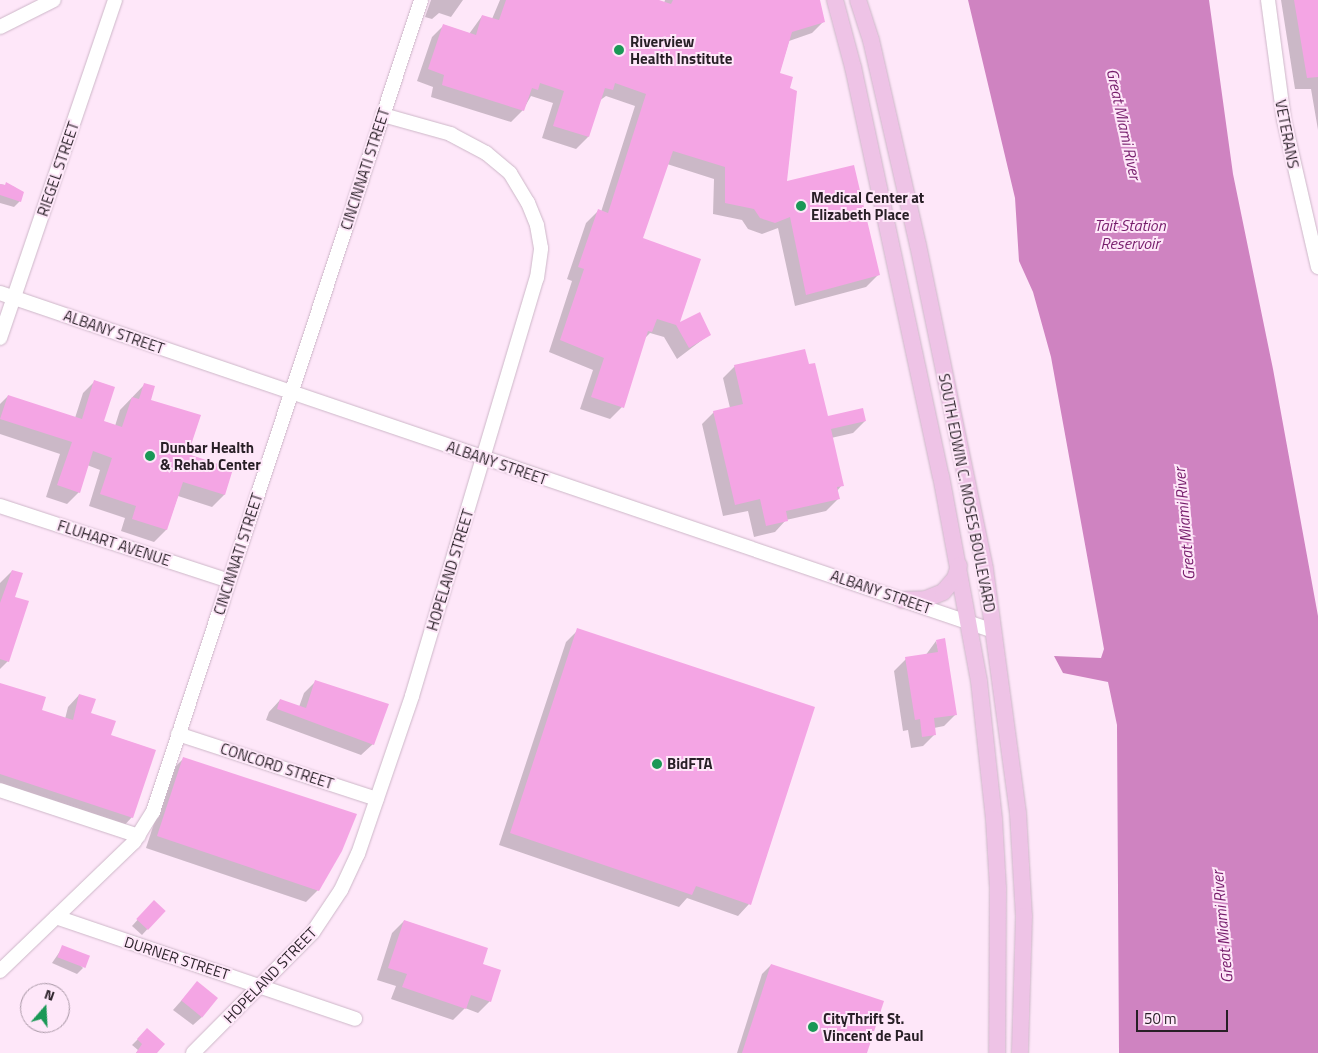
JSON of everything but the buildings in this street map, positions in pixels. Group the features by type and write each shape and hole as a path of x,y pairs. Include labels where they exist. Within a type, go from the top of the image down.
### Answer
{"main road":[{"name":"SOUTH EDWIN C. MOSES BOULEVARD","path":"835,0 848,49 903,300 959,566 969,623 994,819 998,888 997,1053"},
{"name":"SOUTH EDWIN C. MOSES BOULEVARD","path":"858,0 871,43 892,133 985,569 1018,813 1024,916 1020,1053"},
{"path":"848,49 871,43"},
{"path":"868,138 892,133"},
{"path":"903,300 928,296"},
{"path":"902,600 926,599 943,592 955,578 959,566"}],"street":[{"path":"0,27 54,0"},
{"name":"RIEGEL STREET","path":"0,338 7,296 115,0"},
{"name":"CINCINNATI STREET","path":"0,971 139,836 153,812 421,0"},
{"name":"VETERANS","path":"1268,0 1284,120 1318,267"},
{"name":"HOPELAND STREET","path":"193,1053 296,952 333,903 358,854 485,459 537,278 541,248 536,225 520,188 510,173 494,158 451,134 383,115"},
{"name":"ALBANY STREET","path":"7,296 994,631"},
{"name":"FLUHART AVENUE","path":"0,506 229,581"},
{"name":"CONCORD STREET","path":"178,734 376,798"},
{"path":"0,790 139,836"},
{"name":"DURNER STREET","path":"56,917 355,1019"}],"water":[{"name":"Tait Station Reservoir","path":"968,0 1209,0 1233,174 1273,369 1318,616 1318,1053 1119,1053 1117,725 1108,682 1063,673 1054,656 1101,658 1104,649 1051,357 1033,292 1019,261 1015,198"}],"place":[{"name":"Riverview Health Institute","path":"619,50"},
{"name":"Medical Center at Elizabeth Place","path":"801,206"},
{"name":"Dunbar Health & Rehab Center","path":"150,456"},
{"name":"BidFTA","path":"657,764"},
{"name":"CityThrift St. Vincent de Paul","path":"813,1027"}],"water label":[{"name":"Great Miami River","path":"1124,124"},
{"name":"Great Miami River","path":"1184,524"},
{"name":"Great Miami River","path":"1222,927"}]}
